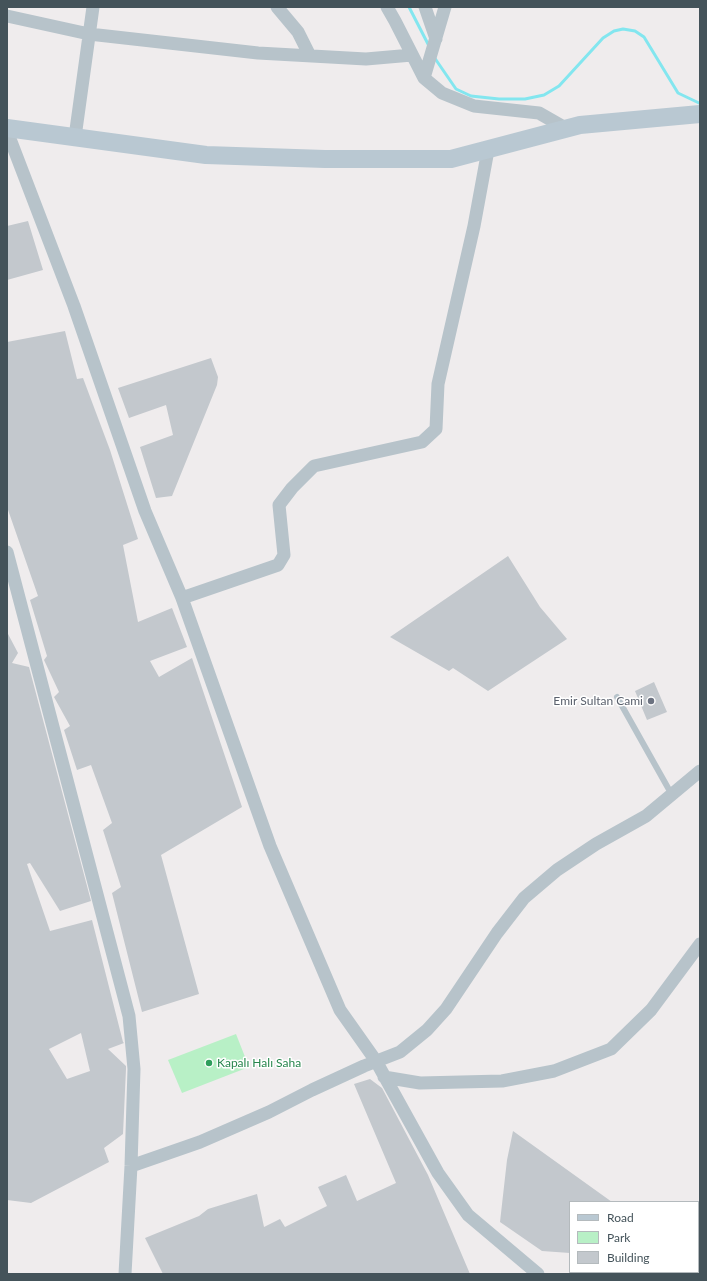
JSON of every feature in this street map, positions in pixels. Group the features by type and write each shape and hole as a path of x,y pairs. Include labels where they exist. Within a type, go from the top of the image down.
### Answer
{"street":[{"path":"75,137 93,7"},
{"path":"277,7 298,32 310,56"},
{"path":"387,7 424,78 442,93 474,106 539,113 567,129"},
{"path":"425,7 436,39"},
{"path":"424,78 445,7"},
{"path":"7,16 89,34 258,53 366,60 412,55"},
{"path":"7,128 206,155 325,159 451,159 580,125 700,114"},
{"path":"7,131 74,306 145,511 182,598 270,846 340,1010 376,1061 438,1173 468,1215 538,1274"},
{"path":"182,598 278,565 284,555 279,505 292,488 314,466 422,442 436,429 438,384 474,226 488,150"},
{"path":"7,552 129,1016 134,1069 131,1166 125,1274"},
{"path":"131,1166 200,1142 376,1061 400,1052 427,1030 446,1009 497,933 524,898 557,870 596,844 646,816 700,771"},
{"path":"384,1077 420,1083 502,1081 554,1071 611,1049 651,1010 700,944"}],"lane":[{"path":"617,697 672,795"}],"green space":[{"name":"Kapalı Halı Saha","path":"236,1034 249,1067 182,1093 168,1060"}],"building":[{"path":"28,221 43,270 7,280 7,226"},
{"path":"65,331 77,379 83,378 110,450 138,539 123,545 138,622 172,608 187,647 150,661 159,677 192,658 242,807 161,855 199,994 142,1012 112,893 121,887 103,830 112,823 91,765 77,770 64,730 70,726 54,697 59,692 44,660 47,656 30,600 38,596 7,507 7,342"},
{"path":"211,358 218,377 217,385 172,496 156,498 140,447 173,435 166,405 129,418 118,388"},
{"path":"508,556 540,607 567,639 488,691 453,668 449,671 390,637"},
{"path":"7,632 18,653 12,663 29,667 91,901 60,911 30,863 27,864 50,931 92,920 124,1043 108,1049 126,1066 126,1069 123,1134 104,1148 109,1162 31,1203 7,1200","holes":["81,1033 90,1071 67,1079 49,1049"]},
{"name":"Emir Sultan Cami","path":"654,682 667,712 647,720 635,691"},
{"path":"370,1079 382,1088 428,1175 470,1274 163,1274 145,1238 199,1216 208,1209 257,1194 264,1227 280,1219 285,1227 327,1206 318,1187 346,1175 357,1201 396,1183 354,1084"},
{"path":"513,1131 611,1201 569,1201 569,1253 542,1251 500,1222 507,1160"}],"waterway":[{"path":"409,7 429,46"},
{"path":"434,57 456,89 471,96 499,99 525,99 544,95 559,86 603,38 614,31 623,29 635,31 644,37 678,93 699,103"}],"place":[{"name":"Emir Sultan Cami","path":"651,701"},
{"name":"Kapalı Halı Saha","path":"209,1063"}]}
